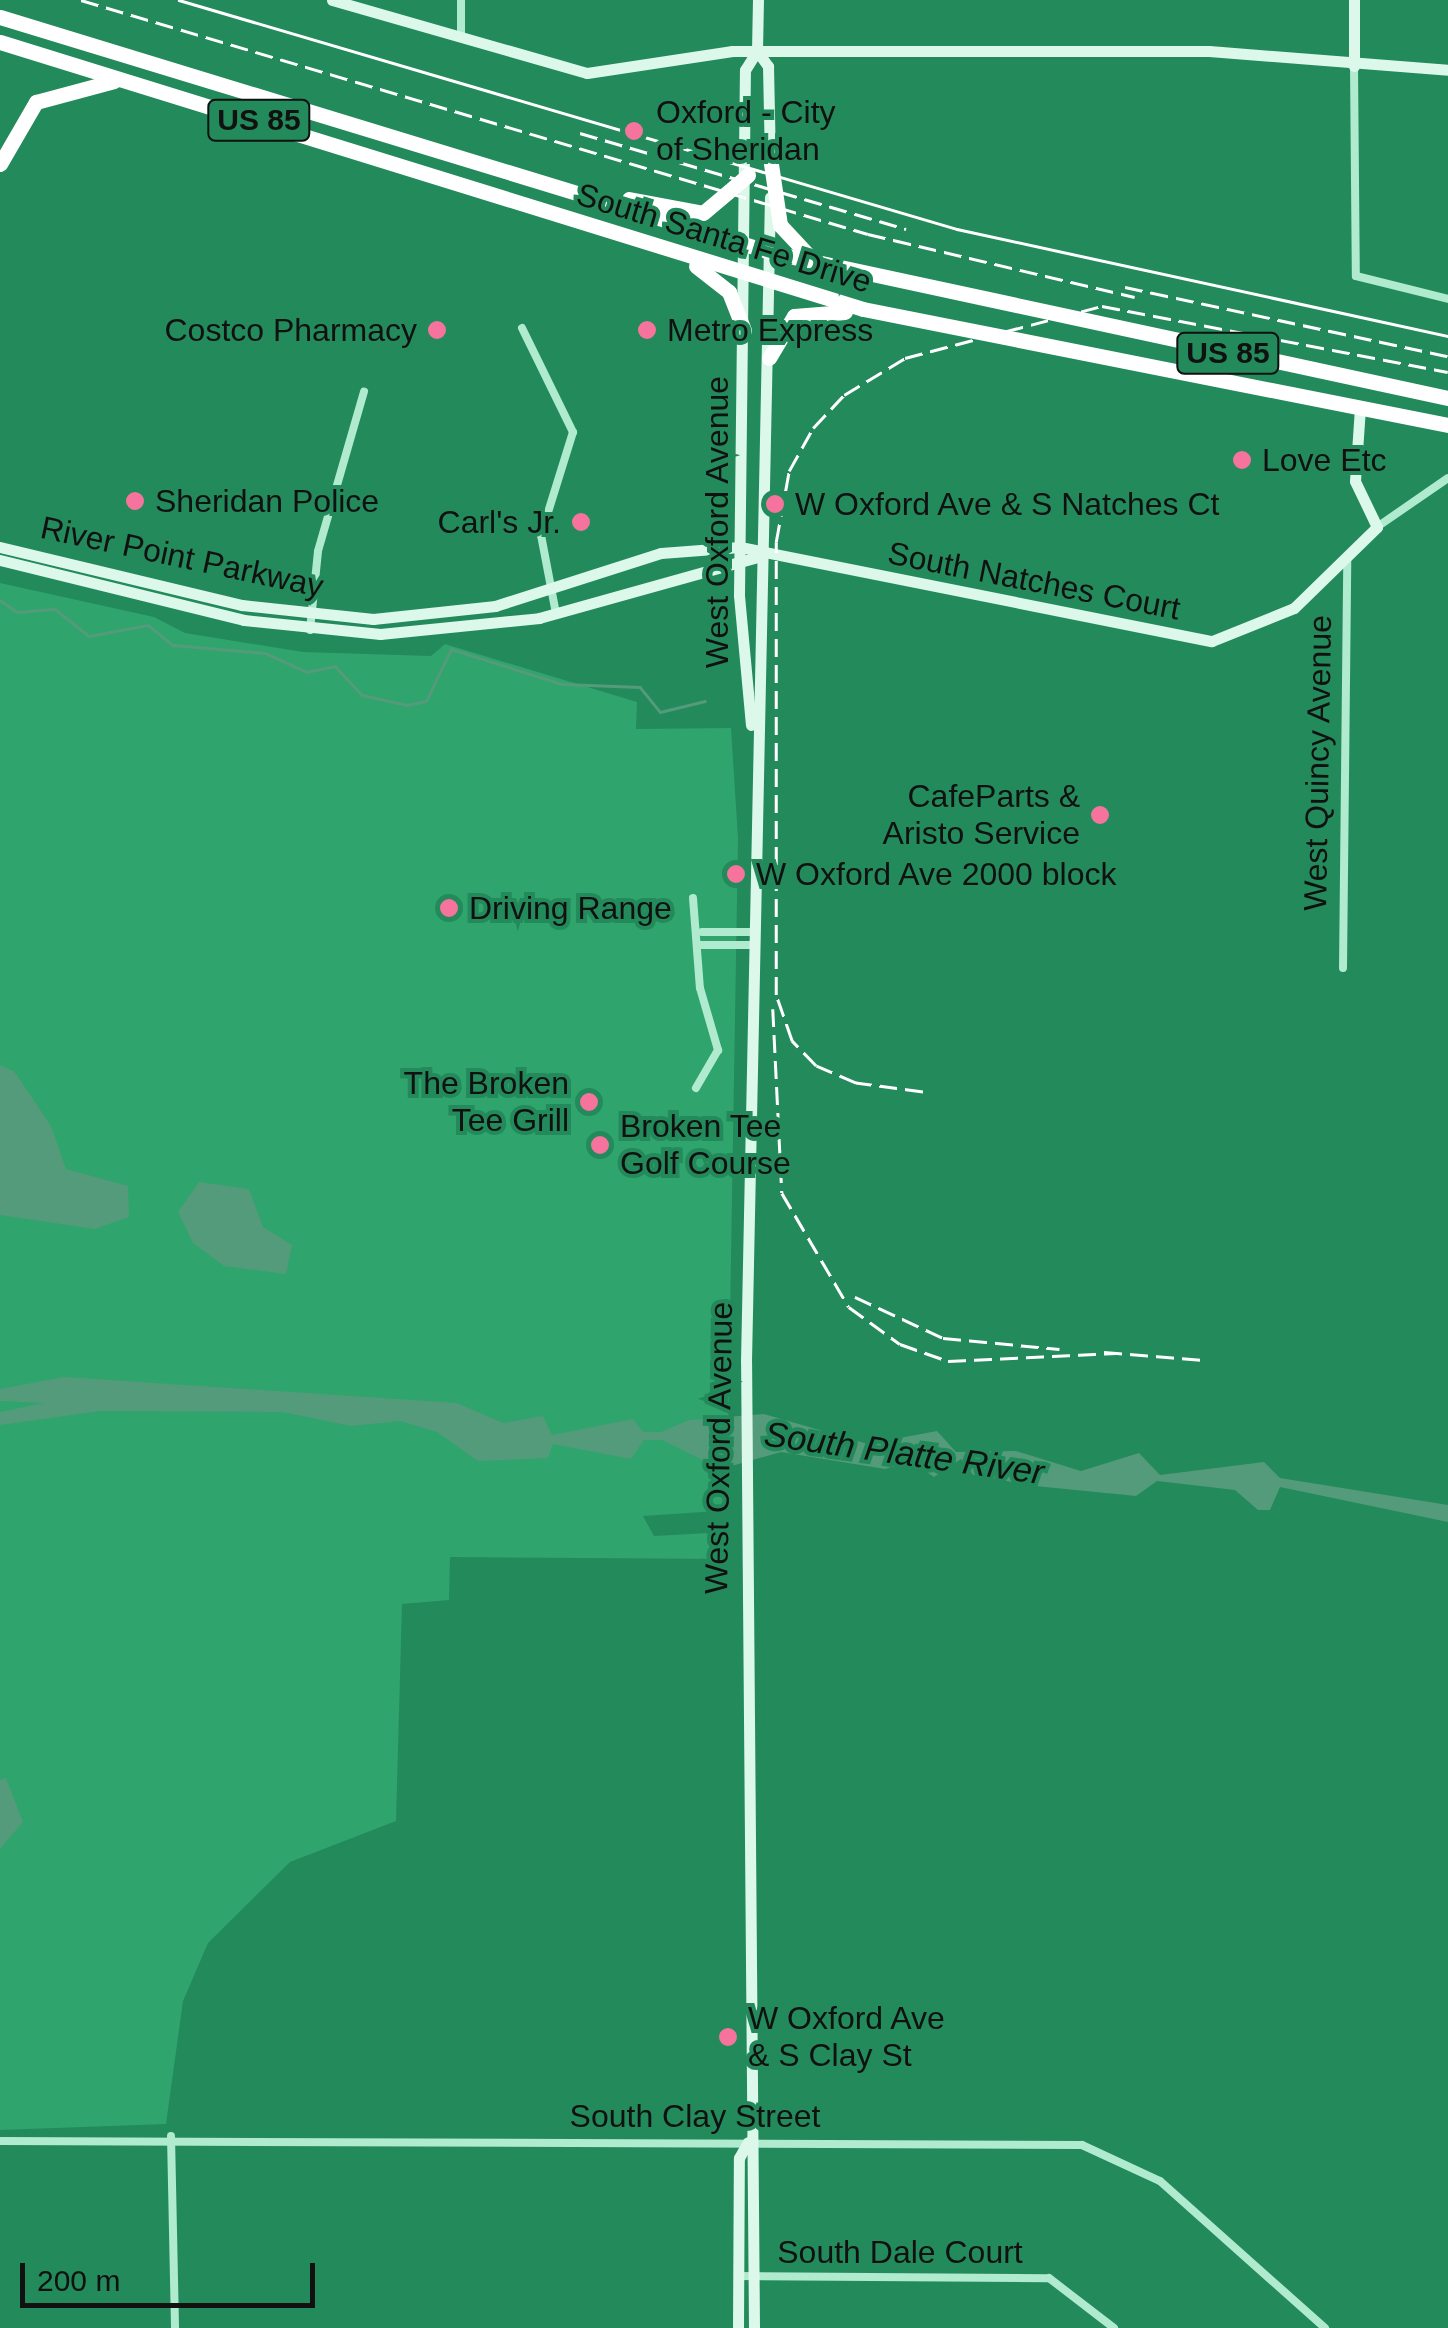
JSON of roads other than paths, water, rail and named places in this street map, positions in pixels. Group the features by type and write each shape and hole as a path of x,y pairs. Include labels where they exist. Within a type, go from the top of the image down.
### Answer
{"highway":[{"name":"South Santa Fe Drive","path":"0,17 770,252 1448,398"},
{"name":"South Santa Fe Drive","path":"0,42 130,80 684,259 925,324 1448,425"},
{"path":"0,164 36,102 69,86 130,80"},
{"path":"770,157 780,225 818,263"},
{"path":"500,168 695,214 717,208 748,175"},
{"path":"684,259 729,292 744,330"},
{"path":"769,358 786,324 807,311 925,324"}],"street":[{"path":"332,0 595,74 758,52 1221,52 1354,66 1448,70"},
{"path":"461,0 461,38"},
{"name":"West Oxford Avenue","path":"755,754 740,547 748,175 746,70 758,52 758,0"},
{"path":"1354,0 1356,276 1448,299"},
{"name":"West Oxford Avenue","path":"754,2328 748,2142 745,1499 755,754 770,282 768,66 758,52"},
{"path":"522,328 573,432 541,535 548,592 556,614"},
{"path":"310,630 320,542 364,392"},
{"path":"1360,407 1355,481 1377,527 1448,478"},
{"name":"South Natches Court","path":"761,556 1198,641 1274,622 1348,558 1377,527"},
{"name":"River Point Parkway","path":"0,547 311,616 430,616 548,592 661,553 740,547 761,556"},
{"name":"River Point Parkway","path":"0,560 310,630 435,632 556,614 672,574 740,564 761,556"},
{"name":"West Quincy Avenue","path":"1343,968 1348,558"},
{"path":"693,898 702,932 698,978 718,1055 696,1088"},
{"path":"702,932 754,939"},
{"path":"701,945 754,939"},
{"path":"171,2136 175,2328"},
{"name":"South Clay Street","path":"0,2141 171,2136 1100,2150 1176,2193 1325,2328"},
{"name":"West Oxford Avenue","path":"738,2328 739,2158 748,2142"},
{"name":"South Dale Court","path":"738,2276 1061,2283 1114,2328"}],"water":[{"path":"0,1065 14,1071 51,1126 66,1169 128,1186 129,1217 95,1229 0,1215"},
{"path":"199,1182 249,1189 263,1227 292,1245 286,1274 224,1266 193,1243 178,1212"},
{"name":"South Platte River","path":"64,1377 457,1403 503,1423 543,1416 552,1435 633,1419 643,1432 661,1432 689,1420 764,1414 868,1444 937,1431 956,1452 1016,1451 1081,1471 1139,1453 1160,1475 1264,1462 1280,1478 1448,1505 1448,1522 1280,1487 1270,1510 1258,1510 1235,1490 1157,1481 1136,1496 1035,1486 973,1475 961,1459 934,1477 911,1461 885,1469 781,1452 721,1469 662,1440 644,1440 631,1459 553,1444 548,1458 478,1461 437,1432 400,1421 351,1426 283,1412 101,1411 0,1425 0,1412 44,1403 0,1401 0,1389"},
{"path":"6,1778 23,1822 0,1849 0,1780"}],"waterway":[{"path":"0,600 17,612 55,609 89,636 148,625 173,645 265,653 307,672 335,666 362,695 407,705 426,701 451,649 562,684 640,687 660,712 705,701"}],"tram line":[{"path":"179,0 957,229 1448,336"}],"railway":[{"path":"81,0 868,234 1135,297"},
{"path":"580,133 906,229"},
{"path":"1125,287 1448,356"},
{"path":"923,1092 856,1083 816,1066 792,1041 776,995 776,542 789,471 813,428 844,395 905,358 1102,306 1448,372"},
{"path":"773,1009 782,1193 849,1307 900,1344 948,1361 1116,1353"},
{"path":"855,1297 943,1338 1059,1349"},
{"path":"1104,1352 1204,1360"}],"place":[{"name":"Oxford - City of Sheridan","path":"634,131"},
{"name":"Costco Pharmacy","path":"437,330"},
{"name":"Metro Express","path":"647,330"},
{"name":"Love Etc","path":"1242,460"},
{"name":"Sheridan Police","path":"135,501"},
{"name":"W Oxford Ave & S Natches Ct","path":"775,504"},
{"name":"Carl's Jr.","path":"581,522"},
{"name":"CafeParts & Aristo Service","path":"1100,815"},
{"name":"W Oxford Ave 2000 block","path":"736,874"},
{"name":"Driving Range","path":"449,908"},
{"name":"The Broken Tee Grill","path":"589,1102"},
{"name":"Broken Tee Golf Course","path":"600,1145"},
{"name":"W Oxford Ave & S Clay St","path":"728,2037"}]}
